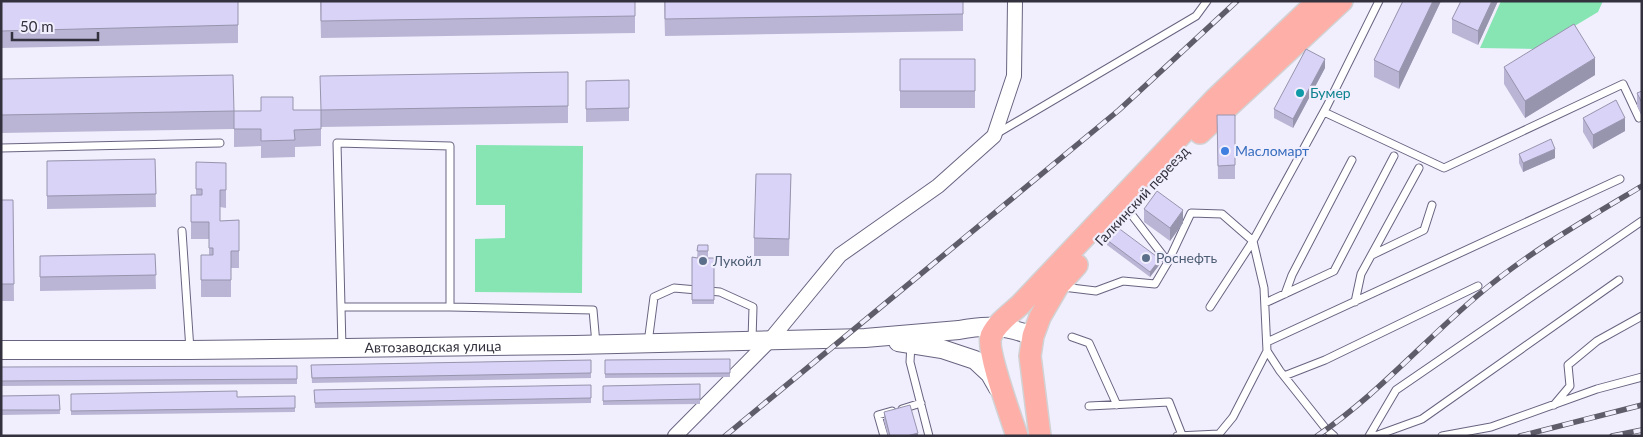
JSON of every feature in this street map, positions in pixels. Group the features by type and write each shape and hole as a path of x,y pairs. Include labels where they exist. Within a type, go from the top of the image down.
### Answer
{"main road":[{"name":"Галкинский переезд","path":"996,326 1020,305 1216,99 1318,1"},
{"name":"Галкинский переезд","path":"1040,436 1030,356 1040,318 1058,286 1201,133 1342,1"},
{"path":"996,326 990,345 997,375 1017,436"}],"street":[{"path":"676,436 770,340 840,255 938,186 994,136 1014,76 1015,1"},
{"path":"975,327 1020,305"},
{"path":"912,339 975,327 996,326 1011,328 1034,336"},
{"name":"Автозаводская улица","path":"1,350 190,350 865,338 912,339"},
{"path":"912,339 975,360 990,374 1007,402"}],"lane":[{"path":"994,136 1196,16 1207,1"},
{"path":"1210,307 1253,242 1324,112 1379,1"},
{"path":"1324,112 1444,168 1623,84 1639,118"},
{"path":"1,148 220,143"},
{"path":"342,348 337,143 450,146 450,307"},
{"path":"1265,304 1334,271 1394,156"},
{"path":"1285,294 1292,275 1352,160"},
{"path":"1355,302 1361,274 1419,168"},
{"path":"1267,342 1620,179"},
{"path":"1372,256 1424,230 1432,205"},
{"path":"1128,210 1168,262"},
{"path":"1058,286 1096,291 1123,281 1155,284 1168,262 1191,213 1222,214 1253,242 1264,288 1267,351 1233,417 1219,434 1179,435 1169,402 1089,406"},
{"path":"1369,436 1396,390 1642,220"},
{"path":"182,231 190,350"},
{"path":"1376,436 1422,419 1619,280"},
{"path":"1284,376 1325,360 1478,286"},
{"path":"648,343 654,297 674,288 720,292 752,307 752,340"},
{"path":"341,307 593,310 596,344"},
{"path":"1554,405 1570,386 1568,365 1597,341 1642,316"},
{"path":"1072,337 1089,343 1116,405"},
{"path":"912,339 910,362 929,436"},
{"path":"1267,351 1284,376 1326,429 1334,436"},
{"path":"1442,436 1491,427 1597,389 1642,377"},
{"path":"884,436 878,415 921,403"}],"green space":[{"path":"1501,1 1603,1 1598,12 1536,49 1480,48"},
{"path":"476,145 583,146 582,293 475,292 475,239 505,238 505,205 476,205"}],"building":[{"path":"1,1 238,1 238,25 1,31"},
{"path":"321,1 635,1 635,16 321,21"},
{"path":"665,1 963,1 963,14 665,19"},
{"path":"1403,1 1433,1 1399,72 1374,60"},
{"path":"1461,1 1492,1 1478,31 1452,19"},
{"path":"1574,24 1595,58 1525,101 1504,67"},
{"name":"Бумер","path":"1306,49 1325,59 1293,119 1274,109"},
{"path":"900,59 975,59 975,91 900,91"},
{"path":"568,72 568,106 321,110 320,76"},
{"path":"233,75 234,111 1,115 1,79"},
{"path":"629,80 629,108 586,109 586,81"},
{"path":"1642,91 1642,103 1637,93"},
{"path":"261,97 293,97 293,110 321,110 321,129 294,130 295,140 261,141 261,129 234,129 234,111 261,111"},
{"path":"1616,100 1625,118 1593,135 1583,118"},
{"path":"1217,115 1235,115 1235,165 1218,166"},
{"path":"1551,139 1555,149 1523,163 1519,154"},
{"path":"155,159 156,194 47,196 47,161"},
{"path":"196,162 226,163 226,190 220,190 220,221 239,220 239,251 231,251 231,280 201,280 201,255 213,255 213,248 209,248 209,222 191,222 191,195 202,195 202,189 196,189"},
{"path":"756,174 791,174 789,239 754,238"},
{"path":"1157,191 1183,210 1170,228 1144,209"},
{"path":"1,200 13,200 14,284 1,284"},
{"path":"1117,227 1160,259 1150,272 1107,240"},
{"path":"698,245 708,245 708,251 697,251"},
{"path":"155,254 156,275 40,277 40,256"},
{"path":"692,257 708,260 708,258 714,258 714,300 692,300"},
{"path":"730,359 730,373 605,374 605,360"},
{"path":"591,360 591,373 312,378 311,365"},
{"path":"297,366 297,379 1,381 1,367"},
{"path":"700,384 700,399 603,401 603,386"},
{"path":"591,385 591,398 315,403 314,390"},
{"path":"237,391 237,397 295,396 295,408 71,411 71,394"},
{"path":"59,395 60,410 1,410 1,396"},
{"path":"910,405 918,433 907,436 890,436 884,412"}],"railway":[{"path":"725,436 1119,110 1237,1"},
{"path":"1317,436 1359,404 1496,280 1557,238 1642,186"},
{"path":"1520,436 1642,405"},
{"path":"1612,436 1642,430"}],"place":[{"name":"Бумер","path":"1300,93"},
{"name":"Масломарт","path":"1225,151"},
{"name":"Роснефть","path":"1146,258"},
{"name":"Лукойл","path":"703,261"}]}
